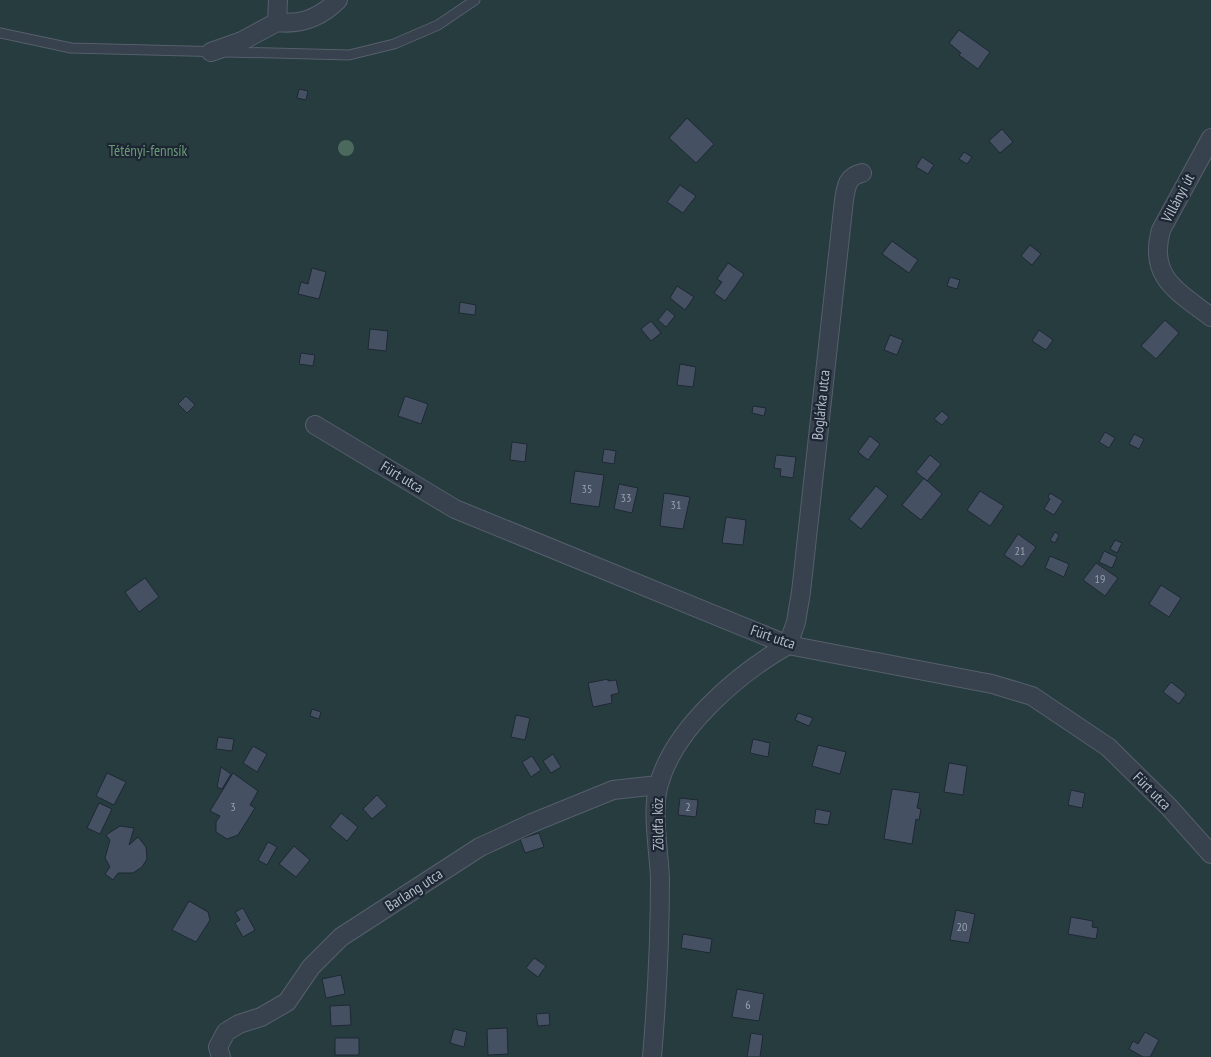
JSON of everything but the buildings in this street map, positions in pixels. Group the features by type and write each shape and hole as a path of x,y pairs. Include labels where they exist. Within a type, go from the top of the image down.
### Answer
{"street":[{"path":"277,22 278,0"},
{"path":"211,52 242,41 277,22 295,24 309,20 338,0"},
{"name":"Villányi út","path":"1211,138 1161,230 1156,245 1157,262 1163,277 1211,317"},
{"name":"Boglárka utca","path":"788,645 796,622 801,592 844,200 849,180 854,174 862,173"},
{"name":"Fürt utca","path":"315,425 455,509 788,645 992,684 1032,696 1108,747 1169,807 1211,854"},
{"name":"Zöldfa köz","path":"652,1057 660,951 658,785 670,755 684,734 731,686 788,645"},
{"name":"Barlang utca","path":"221,1057 218,1047 226,1032 239,1024 261,1018 287,1002 312,967 341,937 480,848 532,823 613,790 658,785"}],"lane":[{"path":"0,33 70,48 349,55 394,44 438,25 475,0"}],"green space":[{"name":"Tétényi-fennsík","path":"0,0 1211,0 1211,1057 0,1057"}]}
